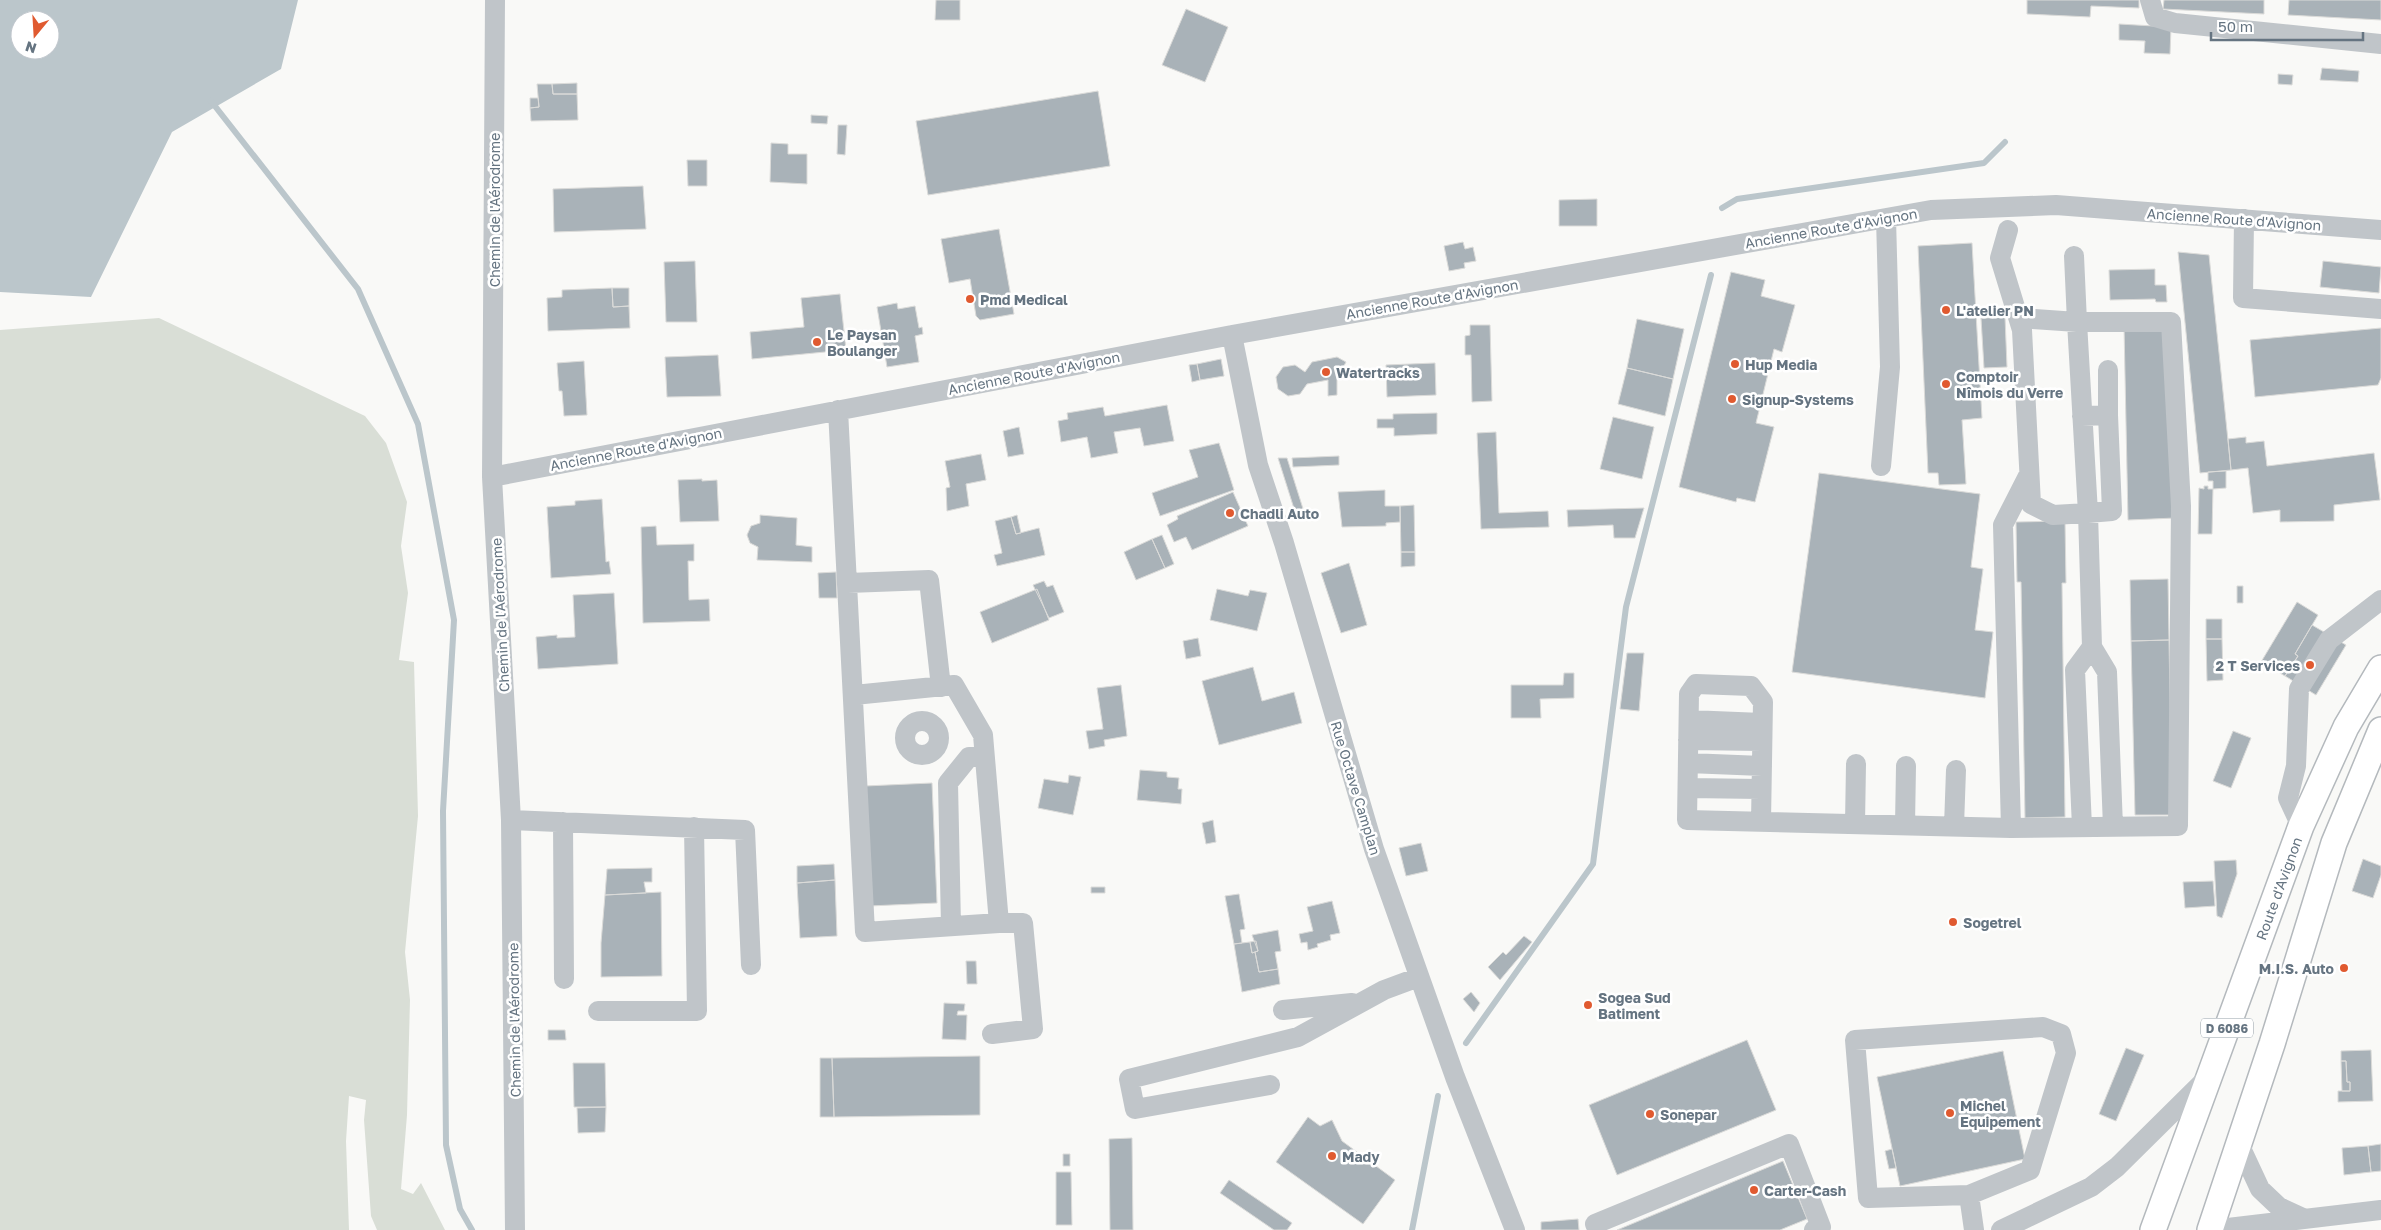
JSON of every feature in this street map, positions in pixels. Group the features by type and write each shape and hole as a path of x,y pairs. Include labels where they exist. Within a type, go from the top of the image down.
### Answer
{"main road":[{"name":"Route d'Avignon","path":"2153,1230 2300,826 2346,727 2381,668"},
{"name":"D 6086","path":"2211,1230 2272,1044 2334,843 2381,730"}],"street":[{"name":"Chemin de l'Aérodrome","path":"495,0 492,477 511,820 515,1230"},
{"path":"2150,0 2154,17 2175,24 2381,44"},
{"name":"Ancienne Route d'Avignon","path":"492,477 1232,335 1931,210 2056,205 2381,230"},
{"path":"2007,207 2008,230 2014,258 2012,298 2022,330 2031,504 2053,514 2112,511 2108,370"},
{"path":"1881,466 1890,367 1886,218"},
{"path":"2244,219 2243,298 2381,309"},
{"path":"2074,256 2088,513 2092,647 2107,672 2113,827"},
{"path":"1760,822 1763,702 1752,686 1696,684 1689,694 1687,820 1760,822 1954,826 2011,828 2178,826 2181,506 2171,322 2077,322 2019,318"},
{"name":"Rue Octave Camplan","path":"1232,335 1258,465 1284,543 1374,849 1455,1077 1515,1230"},
{"path":"838,410 865,932 1023,923 1032,1030 992,1034"},
{"path":"2082,416 2108,416"},
{"path":"2011,828 2003,525 2029,474"},
{"path":"848,583 929,580 935,687 925,721"},
{"path":"2300,826 2288,798 2296,766 2298,689 2329,640 2381,600"},
{"path":"2082,827 2075,670 2092,647"},
{"path":"854,695 954,686 983,735 999,923"},
{"path":"1689,720 1762,732"},
{"path":"1688,740 1762,732"},
{"path":"952,926 948,783 969,757 985,757"},
{"path":"1688,763 1762,766"},
{"path":"1855,824 1856,764"},
{"path":"1904,825 1906,766"},
{"path":"1954,826 1956,770"},
{"path":"1688,788 1761,789"},
{"path":"511,820 745,830 751,965"},
{"path":"563,822 564,979"},
{"path":"598,1011 697,1011 694,827"},
{"path":"1270,1085 1135,1109 1129,1079 1298,1037 1384,990 1419,976"},
{"path":"1283,1010 1361,1002"},
{"path":"2042,1026 2061,1034 2066,1053 2030,1170 1969,1195 1868,1198 1855,1040 2042,1026"},
{"path":"2001,1230 2091,1187 2117,1167 2210,1075"},
{"path":"1598,1230 1595,1224 1789,1144 1821,1227 1814,1230"},
{"path":"2239,1144 2260,1189 2279,1207 2305,1219"},
{"path":"1969,1195 1974,1230"},
{"path":"2211,1230 2381,1210"}],"shaded area":[{"path":"0,0 298,0 281,69 172,132 91,297 0,292"},
{"path":"159,318 365,416 386,443 407,502 401,546 408,593 399,660 414,662 418,816 405,952 410,1000 407,1115 401,1189 413,1194 421,1183 445,1230 377,1230 371,1216 364,1120 366,1100 349,1096 346,1141 349,1230 0,1230 0,330"}],"building":[{"path":"936,0 960,0 960,20 935,20"},
{"path":"2027,0 2139,0 2139,8 2091,6 2090,17 2027,14"},
{"path":"2164,0 2264,0 2264,14 2163,9"},
{"path":"2289,0 2381,0 2381,20 2288,15"},
{"path":"1186,9 1228,27 1205,82 1162,65"},
{"path":"2119,24 2171,27 2170,54 2144,53 2145,41 2119,40"},
{"path":"2322,68 2359,71 2358,82 2320,80"},
{"path":"2278,74 2293,75 2292,85 2278,84"},
{"path":"577,83 577,94 553,94 552,84"},
{"path":"537,84 552,84 553,94 577,94 578,120 531,121 530,108 539,107"},
{"path":"1098,91 1110,166 928,195 916,121"},
{"path":"530,98 538,98 539,107 530,108"},
{"path":"811,115 828,116 827,124 811,123"},
{"path":"838,125 847,125 845,155 837,154"},
{"path":"771,143 788,144 788,154 807,154 807,184 770,182"},
{"path":"687,160 707,160 707,186 688,186"},
{"path":"643,186 646,229 554,232 553,189"},
{"path":"1597,199 1597,226 1559,226 1559,200"},
{"path":"999,229 1014,314 980,320 976,316 970,279 949,283 941,239"},
{"path":"1463,242 1465,249 1473,247 1476,261 1464,263 1465,268 1449,271 1444,246"},
{"path":"1972,243 1982,418 1962,420 1966,484 1939,485 1938,473 1928,473 1918,246"},
{"path":"2178,252 2209,255 2231,470 2200,473"},
{"path":"695,261 697,322 666,322 664,262"},
{"path":"2323,261 2381,267 2379,293 2320,287"},
{"path":"2155,269 2155,285 2166,285 2167,302 2156,302 2155,299 2110,300 2109,270"},
{"path":"1731,272 1765,280 1761,296 1795,305 1782,352 1774,349 1756,423 1774,427 1755,502 1737,498 1736,502 1679,487"},
{"path":"612,288 613,307 629,306 630,328 548,331 547,298 562,297 562,290"},
{"path":"612,288 629,288 629,306 613,307"},
{"path":"840,294 846,350 752,359 750,332 804,327 801,298"},
{"path":"897,303 898,309 915,306 919,328 922,327 923,334 915,336 919,362 887,367 877,307"},
{"path":"1981,309 2004,309 2005,317 1981,318"},
{"path":"2005,317 2007,367 1984,368 1981,318"},
{"path":"1637,319 1684,329 1673,379 1627,368"},
{"path":"1470,325 1490,325 1492,401 1472,402 1471,355 1465,355 1465,336 1470,335"},
{"path":"2124,327 2166,327 2175,518 2128,520"},
{"path":"2381,328 2381,378 2378,385 2255,397 2250,340"},
{"path":"718,355 721,396 667,397 665,357"},
{"path":"1337,357 1346,362 1337,379 1337,395 1328,396 1328,380 1307,384 1300,394 1288,396 1278,389 1276,377 1283,367 1295,365 1305,372 1312,362"},
{"path":"1221,359 1224,376 1200,380 1197,364"},
{"path":"584,361 587,415 564,416 562,391 559,391 557,363"},
{"path":"1435,363 1436,395 1387,397 1386,365"},
{"path":"1197,364 1200,380 1192,382 1189,365"},
{"path":"1627,368 1673,379 1665,416 1618,404"},
{"path":"1167,405 1174,441 1144,446 1140,428 1114,432 1118,453 1091,458 1087,437 1061,442 1058,421 1068,419 1067,413 1103,407 1105,416"},
{"path":"1437,413 1437,434 1394,436 1394,428 1377,428 1377,419 1393,419 1393,414"},
{"path":"1613,417 1654,427 1642,479 1600,469"},
{"path":"1019,427 1024,454 1008,457 1003,431"},
{"path":"1496,432 1499,513 1548,511 1549,527 1481,529 1477,433"},
{"path":"2246,437 2246,443 2264,441 2267,466 2374,453 2380,500 2334,505 2334,521 2280,522 2280,510 2253,513 2248,468 2231,470 2228,439"},
{"path":"1219,443 1234,490 1160,516 1152,493 1198,477 1189,450"},
{"path":"981,454 986,480 966,484 969,506 947,511 946,488 950,487 945,461"},
{"path":"1339,456 1339,465 1293,467 1292,458"},
{"path":"1278,458 1287,458 1305,515 1297,518"},
{"path":"2226,471 2226,488 2213,489 2213,481 2208,481 2208,472"},
{"path":"1819,473 1980,494 1971,567 1983,569 1975,630 1993,632 1985,698 1792,672"},
{"path":"702,479 702,481 717,480 719,521 680,522 678,480"},
{"path":"2204,486 2208,486 2208,489 2213,489 2212,534 2198,534 2199,488 2204,489"},
{"path":"1385,490 1385,506 1400,506 1400,522 1386,523 1386,526 1342,527 1338,492"},
{"path":"1233,492 1248,526 1192,550 1186,537 1174,542 1167,525 1178,519 1177,516"},
{"path":"602,499 606,562 609,561 611,574 551,578 547,507 575,505 575,501"},
{"path":"1414,505 1415,552 1401,552 1400,506"},
{"path":"1644,508 1635,538 1614,538 1613,525 1568,527 1567,510"},
{"path":"760,515 797,518 796,545 812,547 812,562 757,560 758,547 750,543 747,535 751,526 760,523"},
{"path":"1017,515 1021,533 1016,534 1011,517"},
{"path":"1011,517 1016,534 1039,528 1045,555 997,566 994,555 1002,553 995,521"},
{"path":"2065,521 2066,583 2062,583 2065,817 2025,818 2021,582 2017,582 2016,522"},
{"path":"656,526 657,545 694,544 694,561 688,561 689,600 709,599 710,621 643,623 641,527"},
{"path":"1162,535 1174,564 1165,568 1152,539"},
{"path":"1152,539 1165,568 1136,580 1124,552"},
{"path":"1401,552 1415,552 1415,566 1401,567"},
{"path":"1349,563 1367,625 1341,633 1321,573"},
{"path":"836,572 837,598 819,598 818,573"},
{"path":"2168,579 2169,640 2131,641 2130,580"},
{"path":"1044,581 1047,587 1053,585 1064,612 1049,618 1033,585"},
{"path":"2237,586 2243,586 2243,603 2237,603"},
{"path":"1037,589 1049,620 992,643 980,612"},
{"path":"1217,589 1248,596 1250,590 1267,593 1257,631 1210,620"},
{"path":"614,593 618,664 538,669 536,637 557,635 557,638 575,637 573,595"},
{"path":"2297,602 2318,615 2295,654 2298,656 2285,676 2261,662"},
{"path":"2206,619 2222,619 2222,639 2206,639"},
{"path":"2312,625 2346,645 2316,695 2285,676 2298,656 2295,654"},
{"path":"1198,638 1201,656 1186,659 1183,641"},
{"path":"2206,639 2222,639 2223,680 2207,681"},
{"path":"2169,640 2172,815 2135,815 2131,641"},
{"path":"1627,653 1644,653 1639,711 1620,709"},
{"path":"1253,667 1262,701 1294,692 1302,723 1219,745 1202,681"},
{"path":"1564,673 1574,673 1574,698 1540,699 1541,718 1511,718 1511,685 1563,685"},
{"path":"1121,685 1127,736 1104,740 1105,746 1089,749 1086,731 1103,729 1097,688"},
{"path":"2233,731 2251,738 2231,788 2213,781"},
{"path":"1140,770 1167,772 1167,777 1179,778 1178,789 1182,789 1181,804 1137,800"},
{"path":"1069,775 1081,777 1073,815 1038,808 1044,779 1068,783"},
{"path":"932,783 937,903 869,906 865,786"},
{"path":"1213,820 1216,842 1206,844 1202,823"},
{"path":"1421,843 1428,871 1406,876 1399,848"},
{"path":"2363,859 2381,866 2381,875 2373,898 2352,891"},
{"path":"2236,860 2237,874 2222,918 2217,916 2214,861"},
{"path":"834,864 835,880 797,883 797,866"},
{"path":"652,868 652,882 644,882 646,893 605,895 607,869"},
{"path":"835,880 837,936 800,938 797,883"},
{"path":"2213,881 2215,906 2185,908 2183,882"},
{"path":"1091,887 1105,887 1105,893 1091,893"},
{"path":"661,892 662,976 601,977 601,943 605,895"},
{"path":"1239,894 1245,929 1240,930 1242,943 1234,944 1225,896"},
{"path":"1332,901 1340,933 1330,935 1331,940 1317,944 1318,947 1308,950 1307,942 1301,943 1299,934 1313,931 1307,907"},
{"path":"1278,930 1281,951 1275,952 1278,969 1259,972 1255,952 1258,951 1252,935"},
{"path":"1524,936 1532,942 1500,980 1488,967 1503,952 1506,955"},
{"path":"1256,941 1258,951 1252,953 1250,942"},
{"path":"1250,942 1252,953 1255,952 1259,972 1278,969 1280,984 1242,992 1234,944"},
{"path":"966,961 976,961 977,984 967,984"},
{"path":"1471,992 1480,1003 1474,1012 1463,999"},
{"path":"944,1003 965,1004 964,1011 958,1011 957,1015 967,1015 966,1040 942,1039"},
{"path":"548,1030 565,1030 566,1040 548,1040"},
{"path":"1747,1040 1776,1110 1617,1175 1589,1105"},
{"path":"2126,1048 2144,1055 2116,1121 2099,1114"},
{"path":"2371,1050 2373,1101 2338,1102 2338,1091 2350,1091 2350,1082 2347,1082 2346,1061 2341,1061 2341,1051"},
{"name":"Michel Equipement","path":"2003,1051 2025,1159 1900,1186 1877,1077"},
{"path":"980,1056 980,1115 834,1117 832,1058"},
{"path":"820,1058 832,1058 834,1117 820,1117"},
{"path":"2341,1061 2346,1061 2347,1082 2350,1082 2350,1091 2342,1091"},
{"path":"573,1063 605,1063 606,1107 574,1107"},
{"path":"606,1107 605,1132 578,1133 577,1108"},
{"path":"1308,1117 1320,1126 1332,1120 1342,1141 1395,1180 1363,1224 1276,1162"},
{"path":"1132,1138 1133,1230 1110,1230 1109,1139"},
{"path":"2381,1144 2381,1171 2371,1172 2368,1146"},
{"path":"2368,1146 2371,1172 2344,1175 2342,1148"},
{"path":"1892,1149 1896,1168 1889,1169 1885,1151"},
{"path":"1063,1154 1070,1154 1070,1166 1063,1166"},
{"name":"Carter-Cash","path":"1783,1161 1807,1219 1780,1230 1617,1230"},
{"path":"1056,1172 1071,1172 1072,1225 1056,1225"},
{"path":"1229,1180 1292,1223 1287,1230 1274,1230 1220,1193"},
{"path":"1578,1219 1579,1230 1541,1230 1541,1222"}],"waterway":[{"path":"211,101 358,289 418,424 454,620 443,811 446,1145 460,1209 472,1230"},
{"path":"1722,208 1737,199 1984,163 2005,142"},
{"path":"1466,1043 1593,864 1626,607 1711,275"},
{"path":"1412,1230 1438,1096"}],"place":[{"name":"Pmd Medical","path":"970,299"},
{"name":"L'atelier PN","path":"1946,310"},
{"name":"Le Paysan Boulanger","path":"817,342"},
{"name":"Hup Media","path":"1735,364"},
{"name":"Watertracks","path":"1326,372"},
{"name":"Comptoir Nîmois du Verre","path":"1946,384"},
{"name":"Signup-Systems","path":"1732,399"},
{"name":"Chadli Auto","path":"1230,513"},
{"name":"2 T Services","path":"2310,665"},
{"name":"Sogetrel","path":"1953,922"},
{"name":"M.I.S. Auto","path":"2344,968"},
{"name":"Sogea Sud Batiment","path":"1588,1005"},
{"name":"Michel Equipement","path":"1950,1113"},
{"name":"Sonepar","path":"1650,1114"},
{"name":"Mady","path":"1332,1156"},
{"name":"Carter-Cash","path":"1754,1190"}]}
